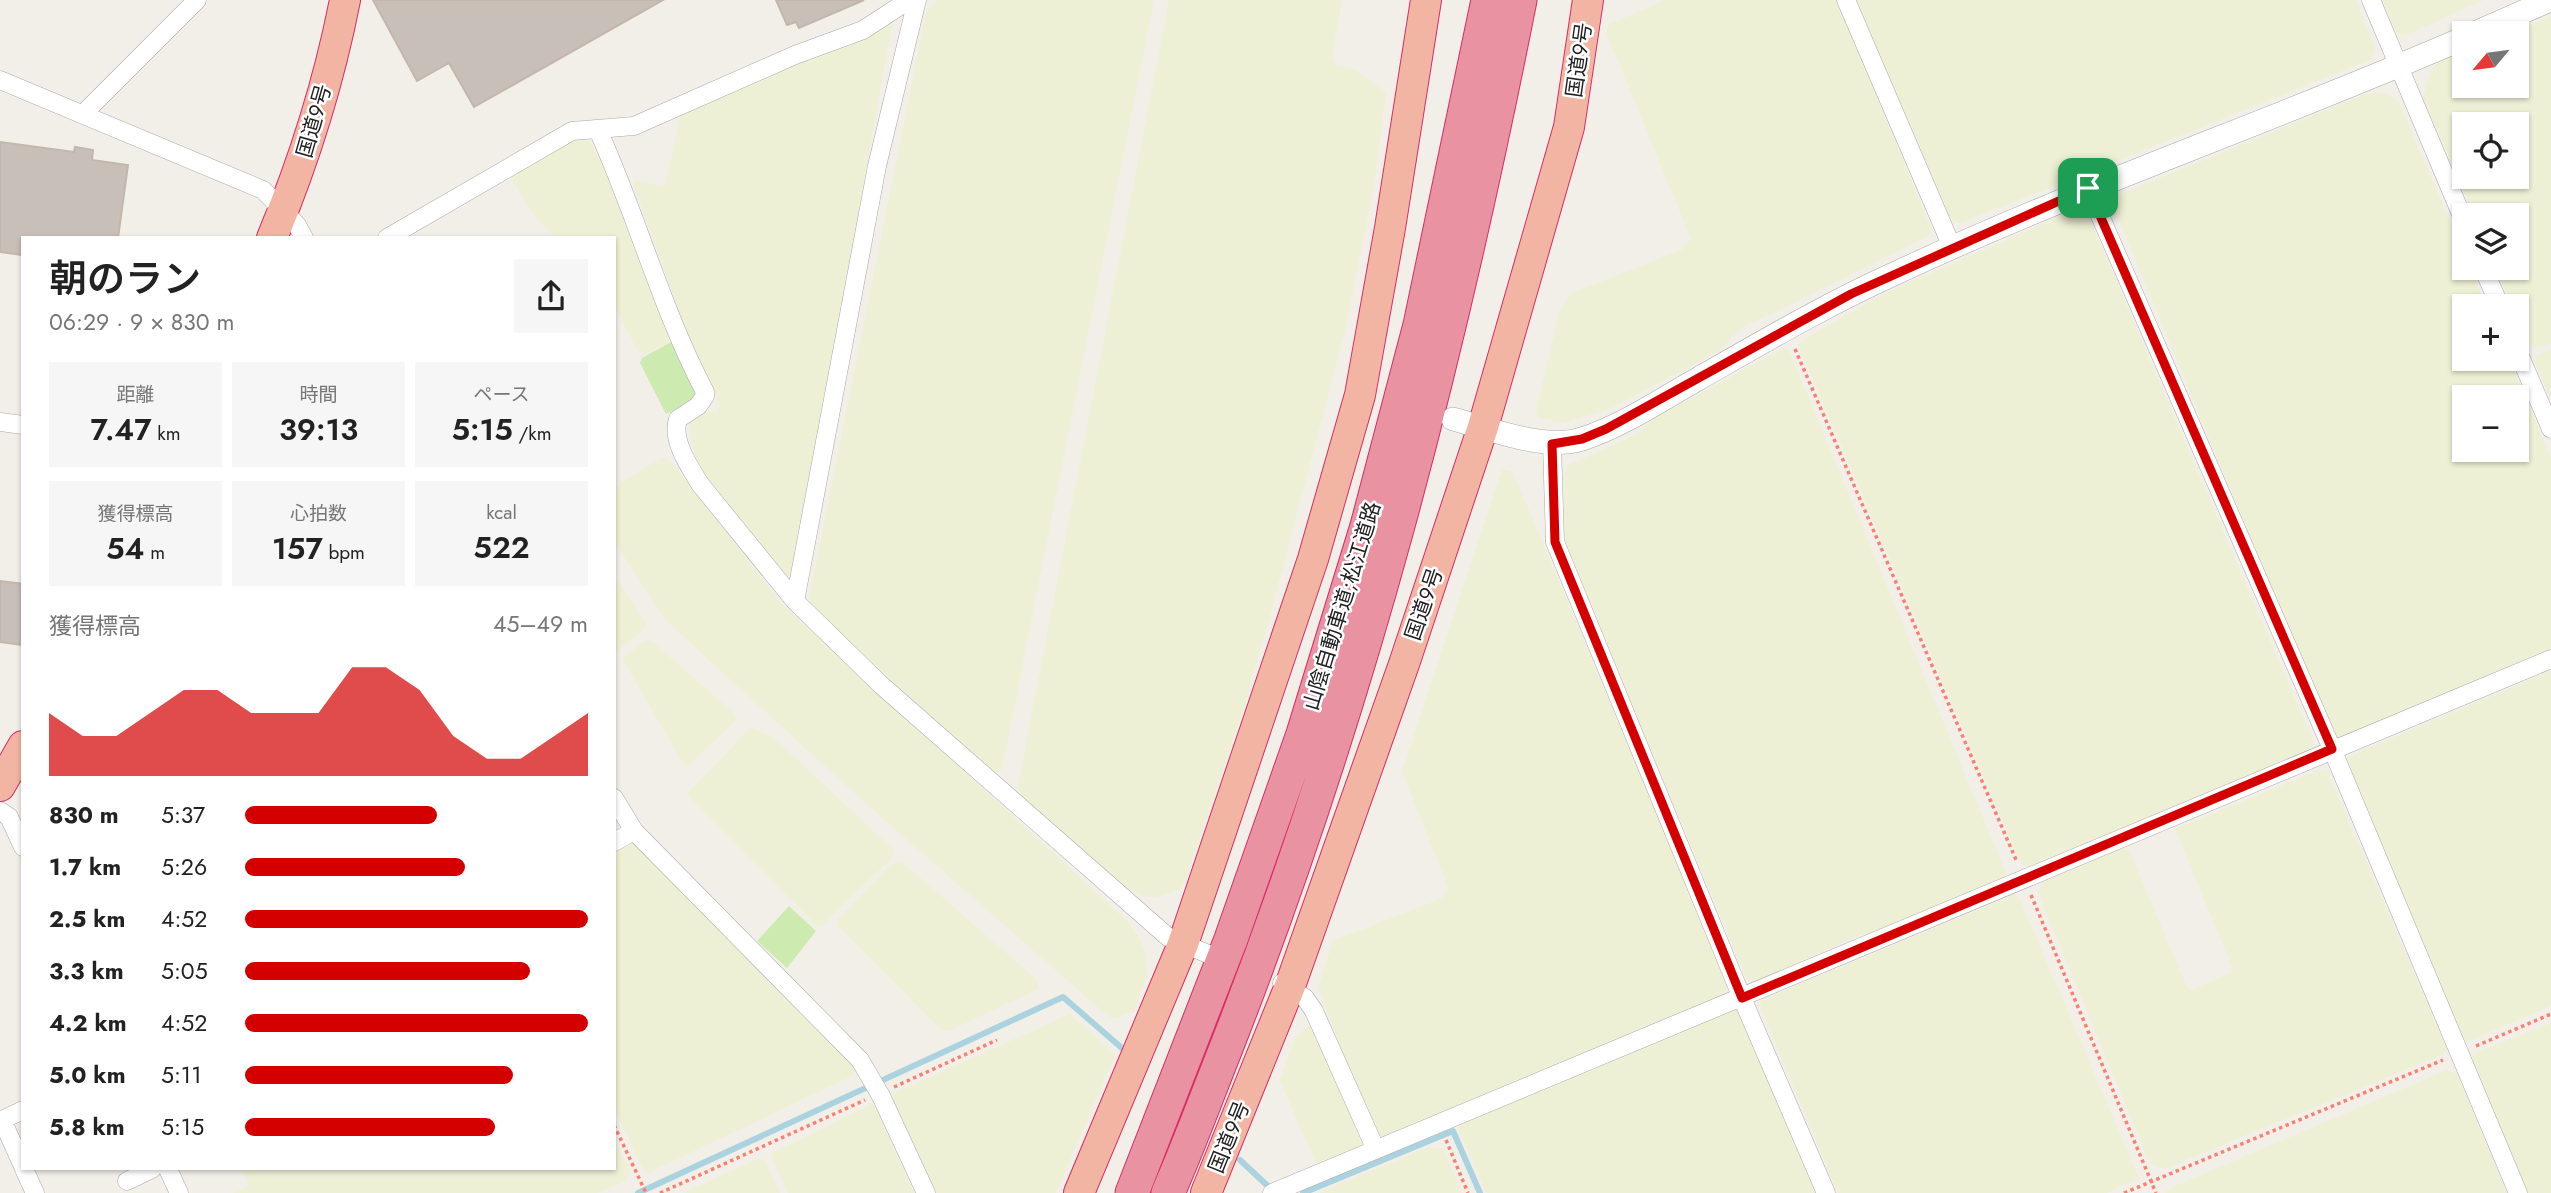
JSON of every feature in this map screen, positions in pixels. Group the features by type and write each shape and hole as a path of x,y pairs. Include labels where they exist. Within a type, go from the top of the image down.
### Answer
{"highway":[{"name":"国道9号","path":"277,225 304,158 339,34 345,0"},
{"path":"1079,1193 1196,949 1313,559 1371,398 1390,228 1426,0"},
{"name":"山陰自動車道;松江道路","path":"1132,1193 1231,939 1303,734 1367,526 1420,325 1488,0"},
{"name":"山陰自動車道;松江道路","path":"1168,1193 1264,950 1335,743 1398,534 1451,328 1520,0"},
{"name":"国道9号","path":"1206,1193 1404,664 1483,427 1569,127 1588,0"}],"street":[{"path":"84,113 197,0"},
{"path":"390,236 572,131 634,126 795,55 863,30 909,0"},
{"path":"795,601 877,166 918,0"},
{"path":"1846,0 1952,247"},
{"path":"2371,0 2456,203"},
{"path":"2502,21 2550,0"},
{"path":"1453,419 1552,444 1582,439 1606,429 1851,294 1952,247 2088,188 2452,43"},
{"path":"0,80 262,190 277,225 298,225 303,236"},
{"path":"598,130 620,177 681,346 705,392 702,401 681,415 675,429 687,463 699,484 795,601 890,693 1168,937 1196,949"},
{"path":"2088,188 2332,749 2518,1193"},
{"path":"2526,371 2551,429"},
{"path":"0,422 21,425"},
{"path":"1552,444 1555,542 1742,998 1826,1193"},
{"path":"1272,1193 2551,659"},
{"path":"616,801 634,831 860,1060 880,1093 926,1193"},
{"path":"0,811 9,817 21,843"},
{"path":"616,841 634,831"},
{"path":"1284,984 1305,998 1314,1012 1376,1150"},
{"path":"21,1111 1,1120 21,1164"},
{"path":"24,1170 35,1193"},
{"path":"127,1181 150,1170"},
{"path":"168,1170 179,1193"}],"path":[{"path":"1786,329 2024,879 2156,1193"},
{"path":"2124,1193 2551,1014"},
{"path":"660,1193 997,1040"},
{"path":"616,1129 646,1193"},
{"path":"1445,1138 1468,1193"}],"green space":[{"path":"937,0 1154,0 1002,769 998,772 993,772 814,610 809,599 926,12"},
{"path":"1169,0 1342,0 1332,56 1335,65 1355,70 1386,92 1375,180 1345,331 1243,710 1185,882 1179,890 1154,898 1128,891 1023,800 1018,785"},
{"path":"1666,0 1837,0 1930,226 1930,235 1740,329 1719,351 1612,408 1564,423 1538,417 1536,411 1560,309 1572,293 1681,250 1691,239 1606,32 1609,24"},
{"path":"1856,0 2356,0 2375,48 2370,60 1961,223 1952,221"},
{"path":"2382,0 2484,0 2404,36 2396,32"},
{"path":"2551,16 2551,344 2539,348 2529,343 2529,294 2508,294 2501,280 2529,280 2529,203 2469,203 2463,189 2529,189 2529,112 2452,112 2452,165 2423,98 2430,73 2439,61 2452,56 2452,98 2529,98 2529,25"},
{"path":"888,22 892,24 794,574 788,579 697,464 688,422 692,417 706,411 716,412 720,407 681,318 633,183 636,180 663,187 666,183 680,116"},
{"path":"2378,92 2399,102 2452,227 2452,280 2475,280 2481,294 2452,294 2452,371 2514,371 2520,385 2452,385 2452,462 2529,462 2529,406 2551,458 2551,648 2334,740 2111,201 2113,197 2366,94"},
{"path":"587,137 614,185 669,334 668,343 646,354 638,351 616,311 616,236 552,235 534,216 511,178 512,172 568,139"},
{"path":"2082,207 2087,213 2314,743 2310,750 2028,867 2021,864 1797,343 1881,295"},
{"path":"674,342 697,386 696,399 666,414 640,363 642,358"},
{"path":"1784,348 1789,350 2006,873 2003,879 1870,935 1862,934 1755,982 1745,976 1564,540 1564,474 1568,465 1638,434 1654,418"},
{"path":"2551,350 2551,400 2534,361 2537,355"},
{"path":"661,458 669,459 781,603 1127,921 1138,935 1145,951 1148,972 1134,1011 1116,1018 1109,1017 874,811 665,620 616,544 616,486"},
{"path":"1502,469 1513,472 1729,986 1721,996 1386,1139 1373,1130 1318,988 1333,941 1440,899 1449,890 1402,772"},
{"path":"616,578 646,623 645,629 616,651"},
{"path":"647,640 652,641 735,714 736,720 688,766 682,762 623,660 624,656"},
{"path":"2551,671 2551,1006 2467,1042 2461,1039 2345,762 2350,756"},
{"path":"751,727 773,737 894,850 890,860 822,925 817,926 688,796"},
{"path":"2319,770 2327,771 2447,1049 2444,1054 2164,1169 2150,1164 2038,893 2042,882 2121,848 2130,852 2187,987 2191,990 2230,973 2232,967 2175,829"},
{"path":"629,841 635,844 855,1069 854,1075 648,1173 643,1170 616,1111 616,847"},
{"path":"901,861 1036,979 1038,989 949,1031 942,1031 838,926 837,920 891,864"},
{"path":"2014,895 2019,897 2139,1178 2107,1193 1838,1193 1760,1007 1761,1000"},
{"path":"789,906 816,931 787,968 757,941"},
{"path":"1739,1006 1821,1193 1486,1193 1458,1128 1462,1122"},
{"path":"1070,1014 1115,1055 1056,1193 934,1193 891,1097 894,1093"},
{"path":"2551,1023 2551,1193 2526,1193 2470,1059 2475,1053"},
{"path":"1314,1026 1363,1147 1323,1166 1315,1161 1280,1081 1294,1040 1306,1027"},
{"path":"2447,1070 2457,1074 2507,1193 2165,1193 2168,1189"},
{"path":"871,1104 874,1105 914,1193 788,1193 771,1155"},
{"path":"616,1141 630,1171 625,1181 598,1193 233,1193 247,1187 248,1181 243,1170 616,1170"},
{"path":"1429,1147 1443,1148 1462,1193 1318,1193"},
{"path":"760,1158 766,1162 780,1193 683,1193"}],"building":[{"path":"373,0 663,0 474,107 449,63 417,81"},
{"path":"776,0 864,0 799,28 796,22 787,25"},
{"path":"0,142 74,152 75,147 93,150 92,160 128,165 118,236 21,236 21,255 0,252"},
{"path":"0,581 21,584 21,645 0,642"}],"waterway":[{"path":"638,1193 1063,997 1123,1049"},
{"path":"1303,1193 1453,1131 1480,1193"},
{"path":"1240,1160 1271,1189"}],"route":[{"path":"2088,188 2332,749 1742,998 1555,542 1552,444 1582,439 1606,429 1851,294 2088,188"}]}
